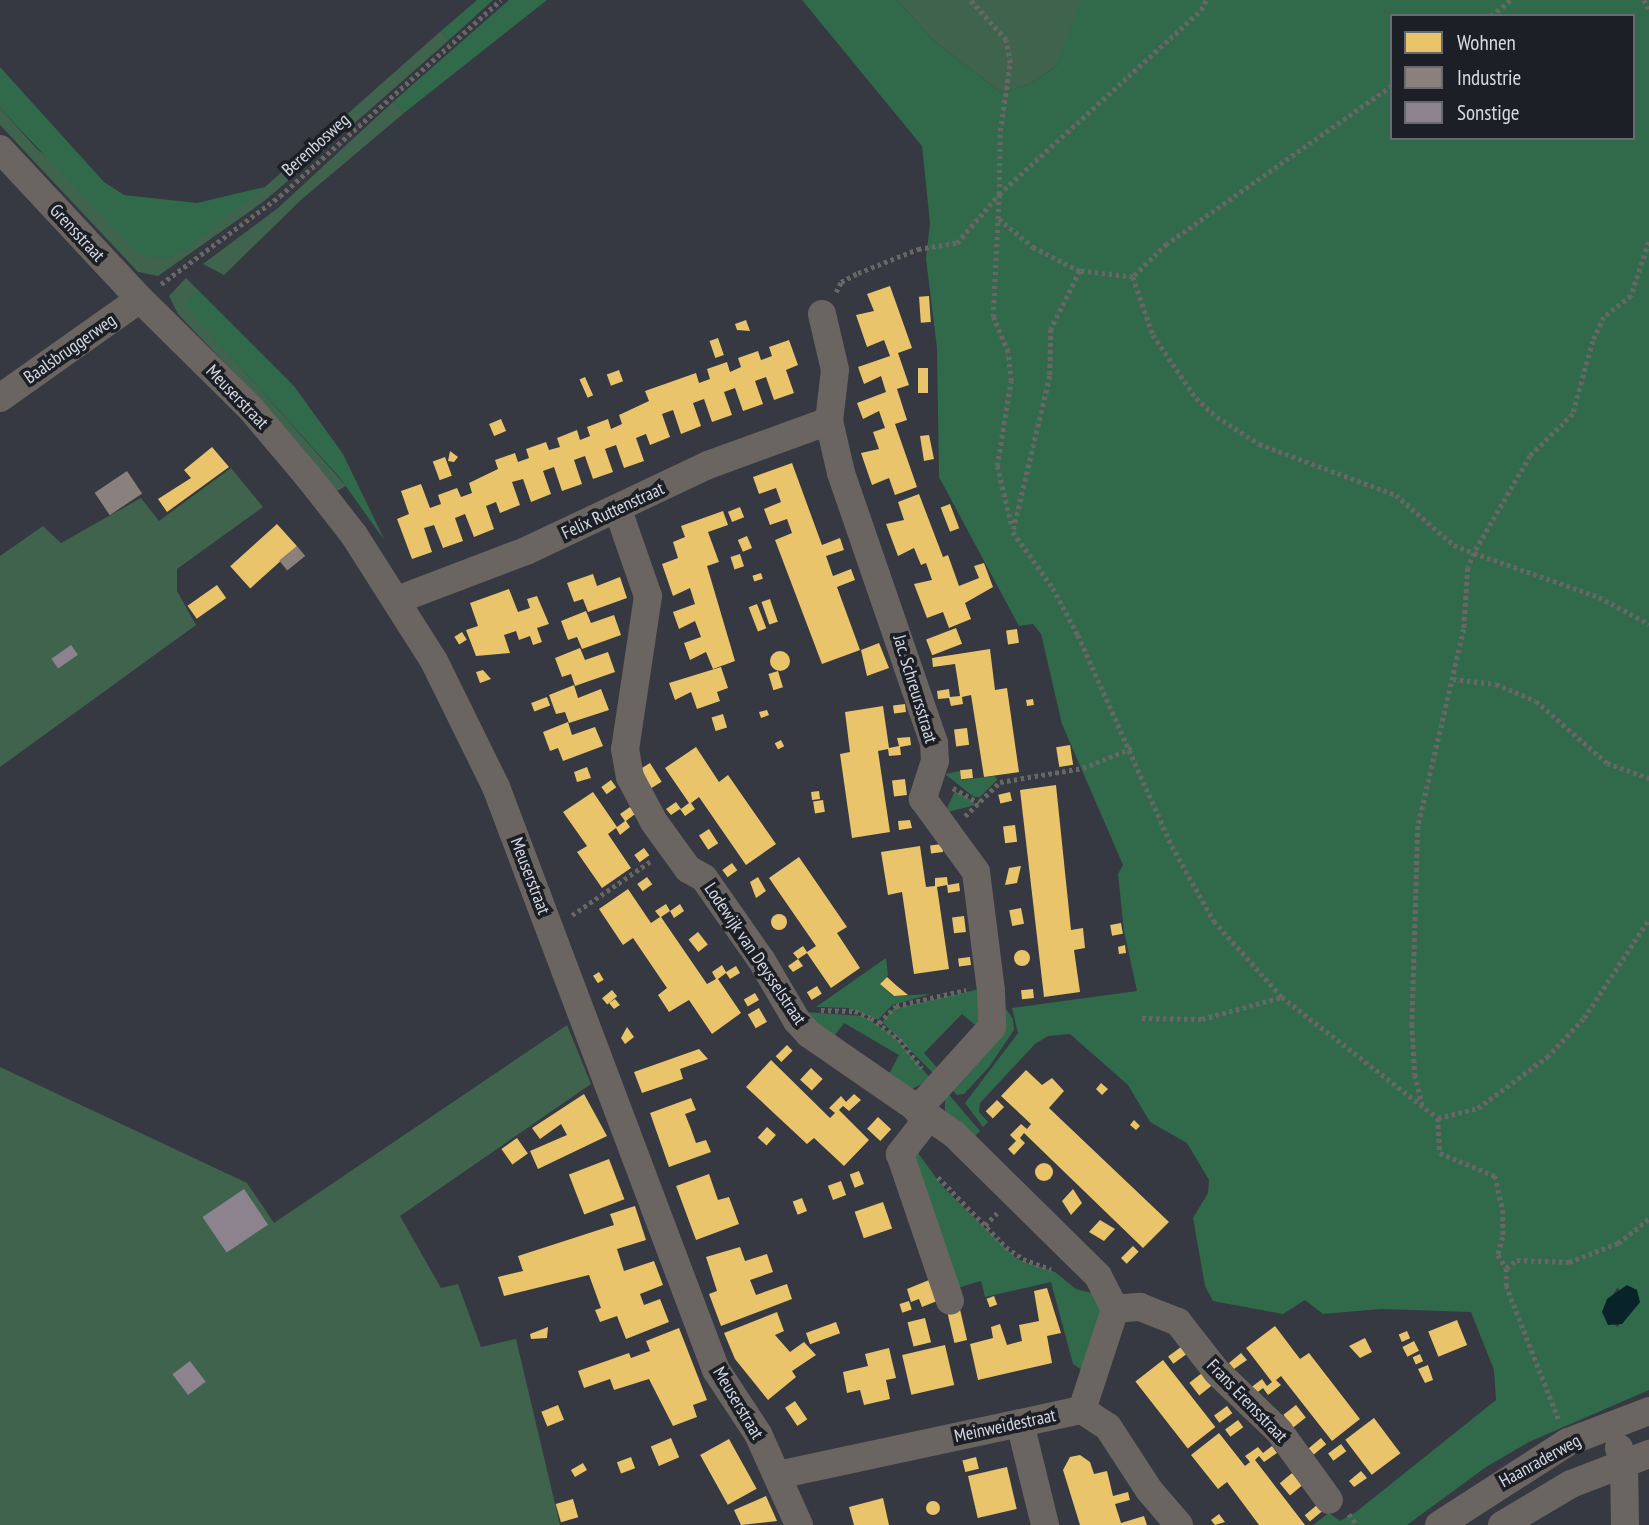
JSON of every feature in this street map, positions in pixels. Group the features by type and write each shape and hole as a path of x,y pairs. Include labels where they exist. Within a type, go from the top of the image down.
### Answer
{"street":[{"name":"Grensstraat","path":"8,157 140,299"},
{"name":"Baalsbruggerweg","path":"0,398 140,299"},
{"name":"Meuserstraat","path":"140,299 252,410 354,535 397,600 467,726 551,930 615,1113 716,1370 744,1410 778,1475 799,1525"},
{"name":"Jac. Schreursstraat","path":"822,314 835,370 829,421 841,473 934,743 935,761 923,799 976,872 991,990 992,1027 942,1083 900,1154 950,1301"},
{"name":"Felix Ruttenstraat","path":"397,600 618,510 708,465 829,421"},
{"name":"Lodewijk van Deysselstraat","path":"618,510 648,596 625,760 654,822 688,869 704,878 762,961 792,1014 809,1034 954,1134 1098,1276 1115,1309"},
{"name":"Frans Erensstraat","path":"1115,1309 1140,1307 1178,1322 1217,1372 1279,1431 1329,1500"},
{"path":"1115,1309 1082,1410 1108,1427 1149,1490 1179,1525"},
{"name":"Meinweidestraat","path":"778,1475 1082,1410"},
{"name":"Haanraderweg","path":"1439,1525 1568,1442 1649,1411"},
{"path":"1020,1423 1045,1525"},
{"path":"1610,1425 1636,1458 1625,1525"},
{"name":"Haanraderweg","path":"1502,1525 1571,1484 1636,1458"}],"path":[{"name":"Berenbosweg","path":"140,299 280,196 501,0"},
{"path":"970,0 1006,40 1010,63 1000,131 993,317 1008,352 1011,381 997,466 1012,525 1028,559 1053,588 1079,635 1132,748 1172,846 1214,921 1282,997 1438,1118 1440,1153 1495,1176 1503,1210 1498,1255 1506,1268 1506,1286 1568,1442"},
{"path":"822,314 847,279 918,249 957,243 999,194 1201,10 1206,0"},
{"path":"1494,14 1511,0"},
{"path":"1644,0 1649,9"},
{"path":"1133,277 1167,244 1390,87"},
{"path":"998,219 1033,247 1080,271 1133,277"},
{"path":"1422,1104 1415,1075 1412,1024 1413,875 1418,826 1464,629 1468,568 1530,456 1573,414 1593,341 1604,317 1631,296 1649,242"},
{"path":"1012,525 1023,495 1050,376 1051,329 1080,271"},
{"path":"1133,277 1153,335 1196,398 1217,417 1259,444 1396,495 1454,545 1599,597 1649,624"},
{"path":"1453,679 1496,684 1536,701 1607,763 1649,778"},
{"path":"943,826 976,810 1000,782 1083,768 1132,748"},
{"path":"551,930 672,846"},
{"path":"1438,1118 1478,1108 1547,1057 1584,1018 1649,919"},
{"path":"879,1023 891,1009 910,1002 984,987 991,990"},
{"path":"1142,1018 1202,1019 1282,997"},
{"path":"792,1014 840,1010 879,1023 942,1083"},
{"path":"933,1171 1006,1247 1023,1259 1056,1271"},
{"path":"1506,1268 1517,1260 1569,1262 1618,1243 1649,1219"}],"green space":[{"path":"477,0 493,0 449,40 441,31"},
{"path":"509,0 547,0 404,113 394,101"},
{"path":"802,0 897,0 934,41 1002,93 1030,84 1056,66 1081,0 1649,0 1649,1390 1529,1442 1486,1467 1407,1525 1313,1525 1329,1513 1340,1521 1356,1512 1496,1400 1494,1370 1471,1312 1381,1309 1323,1314 1305,1300 1283,1314 1213,1301 1205,1286 1193,1218 1208,1193 1209,1180 1187,1143 1150,1122 1128,1085 1070,1034 1048,1036 1035,1044 980,1103 979,1112 988,1122 983,1127 965,1103 1018,1033 1012,1008 1137,991 1124,931 1118,874 1123,865 1062,724 1041,634 1033,624 1019,626 939,477 937,348 926,259 930,223 922,146","holes":["1617,1288 1640,1302 1617,1327 1602,1312"]},
{"path":"897,0 1082,2 1056,66 1030,84 1002,93 934,41"},
{"path":"441,31 449,40 316,157 263,202 158,276 138,272 0,125 0,108 37,149 171,257 265,187"},
{"path":"0,67 104,182 124,195 197,203 265,187 194,243 171,257 150,258 135,251 0,108"},
{"path":"394,101 404,113 302,199 224,275 203,264 278,208"},
{"path":"186,278 199,291 185,305 346,486 337,491 259,399 178,314 169,296"},
{"path":"199,291 294,386 343,454 385,541 340,478 184,305"},
{"path":"231,468 263,507 177,569 177,591 196,625 0,767 0,556 43,526 61,543 141,498 159,521"},
{"path":"960,771 961,780 995,776 997,780 980,797 974,797 945,774"},
{"path":"955,791 975,805 948,812 935,803 947,808"},
{"path":"886,958 888,975 880,984 893,996 931,994 892,1005 878,1020 848,1008 816,1007"},
{"path":"984,988 979,1028 962,1014 924,1053 939,1070 935,1075 882,1022 893,1009"},
{"path":"1000,1000 1013,1019 1014,1030 989,1067 964,1094 957,1095 949,1086"},
{"path":"804,1012 863,1016 893,1035 931,1079 910,1090 888,1076 899,1055 844,1023 832,1039"},
{"path":"567,1025 591,1084 400,1216 441,1288 458,1284 481,1347 516,1339 560,1525 0,1525 0,1067 247,1183 274,1223"},
{"path":"945,1090 980,1131 974,1137 945,1113"},
{"path":"916,1150 942,1186 1017,1259 1055,1272 1076,1289 1100,1295 1103,1303 1083,1371 1073,1364 1051,1282 985,1297 981,1281 954,1289 907,1151"}],"shaded area":[{"path":"1627,1285 1637,1290 1640,1302 1622,1324 1608,1325 1602,1312 1607,1299"}],"building: Wohnen":[{"path":"890,286 912,348 898,353 909,385 897,389 907,420 895,424 917,487 895,495 889,478 872,485 861,453 879,449 873,432 885,428 879,411 863,419 857,403 886,392 881,376 864,384 858,367 890,356 884,340 867,347 856,315 874,311 867,294"},
{"path":"929,296 931,322 921,323 919,297"},
{"path":"746,320 750,331 737,330 735,324"},
{"path":"718,338 724,355 715,358 709,341"},
{"path":"789,340 798,365 786,370 794,393 774,400 766,377 755,381 763,404 743,411 735,388 724,392 732,415 712,422 704,399 693,403 701,426 681,434 673,410 662,414 670,437 650,445 646,434 636,438 644,461 624,468 616,445 605,449 613,472 593,479 585,456 574,460 582,484 562,491 554,467 543,471 551,494 531,502 523,479 512,482 520,505 500,513 496,502 486,506 494,529 474,537 465,514 455,518 463,541 443,548 434,525 424,528 432,552 412,559 397,519 409,514 401,491 421,484 430,508 441,504 438,495 457,488 461,497 472,493 469,483 498,469 495,460 515,453 518,462 529,458 526,449 546,442 549,450 560,447 557,438 577,430 580,440 590,436 587,427 608,419 611,429 622,424 619,415 649,401 645,391 696,373 699,383 710,379 707,369 727,362 730,372 741,367 738,358 758,351 761,360 772,356 769,347"},
{"path":"918,368 928,368 928,393 918,393"},
{"path":"619,370 623,381 611,386 607,374"},
{"path":"585,377 593,395 588,398 580,379"},
{"path":"501,419 506,431 494,436 489,424"},
{"path":"929,435 934,459 924,461 920,436"},
{"path":"212,447 229,467 167,512 158,499 191,478 184,470"},
{"path":"450,451 458,457 454,462 448,461"},
{"path":"445,457 452,476 440,480 433,461"},
{"path":"792,463 822,545 840,538 844,550 826,556 833,576 851,569 855,580 837,587 860,650 822,664 775,540 792,533 787,519 770,525 764,509 781,502 776,488 759,494 753,477"},
{"path":"919,494 943,557 948,555 959,586 979,578 974,566 984,563 993,587 965,603 971,619 949,628 943,612 927,618 914,584 932,580 926,563 921,565 914,548 898,556 886,524 904,520 898,502"},
{"path":"950,504 959,528 950,532 941,508"},
{"path":"740,507 744,517 732,522 728,512"},
{"path":"723,511 728,525 708,532 719,562 707,566 735,661 713,669 706,652 690,660 684,643 701,637 695,621 679,629 673,612 695,604 690,588 673,596 662,564 678,558 673,542 685,537 681,526"},
{"path":"277,524 297,546 250,588 230,566"},
{"path":"747,536 752,548 743,552 738,540"},
{"path":"740,554 744,566 735,569 730,557"},
{"path":"761,573 763,579 754,581 752,576"},
{"path":"593,574 597,586 620,577 627,598 588,612 583,599 574,602 567,583"},
{"path":"217,585 226,598 197,619 188,606"},
{"path":"509,589 518,612 530,608 527,599 537,596 549,624 537,628 542,642 533,645 530,636 519,640 516,631 504,635 510,653 476,656 466,630 478,626 470,603"},
{"path":"770,599 778,622 769,625 761,602"},
{"path":"757,604 766,628 758,631 749,607"},
{"path":"586,611 591,623 614,615 621,635 582,649 577,637 568,640 561,621"},
{"path":"956,628 962,644 932,655 926,639"},
{"path":"1017,629 1019,643 1008,644 1006,631"},
{"path":"462,632 467,640 459,644 454,637"},
{"path":"879,643 889,668 867,676 861,650"},
{"path":"580,648 585,660 608,652 615,672 575,686 571,674 562,677 555,658"},
{"path":"990,649 995,690 1007,688 1019,772 984,777 971,695 962,697 963,704 951,706 949,698 938,699 937,691 949,689 950,697 960,696 955,664 933,667 932,658"},
{"path":"780,651 787,654 790,661 787,668 780,671 773,668 770,661 773,654"},
{"path":"721,667 728,688 717,692 720,701 697,709 691,692 675,700 669,683"},
{"path":"483,670 491,679 480,683 476,672"},
{"path":"778,671 783,687 773,690 768,674"},
{"path":"574,685 578,698 601,689 609,710 569,723 565,712 556,714 549,695"},
{"path":"547,697 550,705 534,711 531,703"},
{"path":"1033,699 1034,705 1027,706 1026,700"},
{"path":"905,704 906,712 894,713 893,705"},
{"path":"883,706 889,748 899,746 897,738 910,737 911,745 900,747 901,755 889,756 888,749 878,751 890,832 852,838 840,754 850,752 845,712"},
{"path":"767,710 769,715 761,718 759,712"},
{"path":"723,714 727,727 716,731 712,718"},
{"path":"568,722 572,735 595,727 603,746 563,761 558,748 550,751 543,732"},
{"path":"967,728 969,745 956,746 954,730"},
{"path":"781,740 784,746 778,749 775,743"},
{"path":"1070,745 1073,765 1059,767 1056,747"},
{"path":"696,747 719,782 728,775 776,844 746,865 699,797 691,803 695,809 685,816 680,809 671,815 666,809 676,802 681,809 689,803 665,768"},
{"path":"650,763 662,782 651,788 640,769"},
{"path":"587,767 591,778 577,782 574,772"},
{"path":"972,769 973,778 961,779 960,770"},
{"path":"905,779 907,795 894,796 892,781"},
{"path":"611,780 616,787 607,794 601,787"},
{"path":"1056,785 1071,930 1083,928 1085,948 1074,950 1080,992 1044,997 1020,790"},
{"path":"819,791 820,799 812,800 811,792"},
{"path":"593,792 617,827 625,821 620,814 630,807 635,814 626,821 630,827 620,835 616,828 608,834 631,868 602,888 577,852 587,846 563,812"},
{"path":"1010,792 1012,801 1000,803 998,795"},
{"path":"823,800 825,812 815,813 813,802"},
{"path":"910,820 912,828 899,830 898,821"},
{"path":"1015,825 1017,842 1005,843 1003,826"},
{"path":"709,829 718,843 708,850 699,836"},
{"path":"942,844 943,852 931,853 930,845"},
{"path":"920,846 926,887 935,886 935,878 947,877 948,885 959,883 960,891 948,893 947,885 937,887 949,969 914,974 902,892 888,895 881,852"},
{"path":"644,848 649,855 640,862 634,855"},
{"path":"799,857 847,927 837,933 860,968 831,988 807,953 798,959 793,953 803,946 807,952 816,946 769,878"},
{"path":"732,863 737,870 728,877 722,870"},
{"path":"1021,866 1017,883 1005,885 1009,868"},
{"path":"647,877 652,884 643,891 637,884"},
{"path":"758,877 766,891 756,898 750,882"},
{"path":"628,889 651,923 660,917 655,911 666,904 670,911 661,917 707,984 716,979 712,972 722,965 726,972 736,966 740,973 730,979 726,973 718,979 741,1013 712,1034 689,1000 669,1012 658,995 667,988 633,938 623,945 599,909"},
{"path":"680,904 684,911 674,918 670,911"},
{"path":"1021,908 1024,924 1012,926 1009,910"},
{"path":"776,914 782,914 787,922 785,928 776,930 771,925 771,919"},
{"path":"964,916 966,932 954,933 952,917"},
{"path":"1121,923 1123,934 1112,936 1110,925"},
{"path":"698,932 708,945 698,952 689,939"},
{"path":"1125,945 1126,953 1119,954 1118,947"},
{"path":"1022,950 1028,952 1028,964 1022,966 1016,964 1014,958 1016,952"},
{"path":"970,957 971,965 959,966 958,958"},
{"path":"798,959 803,966 793,972 788,966"},
{"path":"599,972 604,980 598,983 593,976"},
{"path":"887,977 908,995 894,996 880,984"},
{"path":"817,986 822,994 812,1000 807,992"},
{"path":"1033,989 1034,998 1022,999 1021,990"},
{"path":"612,990 617,996 607,1004 602,998"},
{"path":"755,993 759,1000 748,1006 744,1000"},
{"path":"615,999 620,1005 614,1009 609,1003"},
{"path":"759,1008 767,1022 756,1028 748,1014"},
{"path":"627,1027 634,1037 625,1044 621,1038"},
{"path":"787,1045 793,1051 781,1062 776,1056"},
{"path":"699,1049 708,1059 680,1069 683,1079 642,1093 634,1072"},
{"path":"771,1060 830,1118 835,1113 829,1108 841,1096 846,1102 854,1094 861,1100 849,1111 843,1106 839,1110 869,1140 844,1166 814,1138 807,1144 746,1087"},
{"path":"811,1068 823,1079 812,1091 800,1080"},
{"path":"1026,1070 1042,1085 1052,1078 1064,1091 1049,1108 1169,1222 1143,1248 1024,1133 1020,1138 1025,1143 1014,1155 1008,1149 1016,1141 1010,1135 1021,1124 1027,1129 1031,1124 1001,1096"},
{"path":"1101,1083 1108,1089 1102,1095 1096,1089"},
{"path":"584,1094 607,1136 538,1169 530,1151 567,1135 561,1124 540,1139 532,1128"},
{"path":"691,1098 696,1110 685,1114 696,1143 706,1140 711,1152 669,1167 650,1113"},
{"path":"997,1100 1004,1107 993,1118 986,1111"},
{"path":"878,1117 891,1129 880,1141 867,1129"},
{"path":"1134,1120 1140,1126 1136,1130 1130,1125"},
{"path":"767,1127 776,1135 767,1145 758,1137"},
{"path":"517,1138 528,1154 512,1164 501,1149"},
{"path":"609,1159 624,1199 584,1215 569,1174"},
{"path":"1040,1163 1048,1163 1053,1172 1051,1179 1040,1181 1035,1176 1035,1168"},
{"path":"859,1171 864,1184 855,1188 850,1175"},
{"path":"709,1174 718,1200 729,1197 739,1224 696,1240 676,1186"},
{"path":"841,1181 846,1195 833,1200 828,1186"},
{"path":"1073,1189 1082,1203 1071,1215 1062,1201"},
{"path":"802,1198 807,1211 798,1215 793,1202"},
{"path":"883,1202 892,1228 864,1238 855,1212"},
{"path":"635,1206 646,1240 617,1249 624,1271 654,1261 663,1285 640,1294 644,1305 660,1299 669,1322 626,1339 617,1316 600,1322 595,1310 601,1308 589,1275 504,1296 498,1277 523,1271 518,1256 614,1225 610,1214"},
{"path":"1100,1220 1115,1229 1104,1241 1089,1232"},
{"path":"1133,1246 1139,1252 1127,1264 1121,1258"},
{"path":"740,1247 745,1261 767,1254 773,1272 750,1280 756,1295 787,1284 792,1299 721,1326 709,1294 717,1291 706,1257"},
{"path":"934,1278 942,1299 922,1307 919,1299 911,1302 907,1289"},
{"path":"1047,1288 1061,1333 1047,1336 1052,1363 978,1380 970,1344 993,1338 991,1327 1000,1324 1007,1345 1022,1341 1019,1325 1039,1321 1034,1291"},
{"path":"994,1296 997,1304 990,1307 987,1299"},
{"path":"909,1301 912,1310 902,1313 899,1304"},
{"path":"959,1305 967,1340 954,1343 946,1308"},
{"path":"777,1312 784,1331 775,1335 790,1352 804,1342 816,1355 792,1371 796,1377 768,1400 735,1359 724,1333"},
{"path":"925,1318 931,1342 914,1347 908,1322"},
{"path":"1457,1320 1467,1345 1438,1357 1428,1332"},
{"path":"836,1322 840,1333 810,1344 806,1333"},
{"path":"1275,1326 1300,1359 1309,1353 1360,1419 1332,1441 1281,1376 1276,1380 1281,1385 1268,1395 1263,1388 1254,1395 1249,1389 1262,1379 1267,1386 1272,1382 1246,1348"},
{"path":"548,1327 547,1338 531,1339 530,1334"},
{"path":"679,1328 707,1400 693,1405 697,1417 673,1426 649,1379 614,1390 610,1379 584,1388 578,1371 629,1353 631,1358 650,1351 646,1341"},
{"path":"1407,1331 1410,1338 1402,1342 1399,1335"},
{"path":"1365,1338 1372,1352 1360,1358 1349,1346"},
{"path":"1414,1341 1419,1351 1407,1357 1402,1347"},
{"path":"945,1345 954,1385 911,1395 902,1355"},
{"path":"1181,1347 1186,1354 1173,1364 1168,1356"},
{"path":"889,1348 896,1378 886,1380 890,1399 864,1405 860,1390 847,1393 843,1372 868,1366 865,1354"},
{"path":"1241,1353 1247,1360 1234,1369 1229,1363"},
{"path":"1420,1354 1423,1361 1416,1364 1413,1357"},
{"path":"1163,1360 1215,1427 1188,1449 1135,1382"},
{"path":"1428,1365 1433,1380 1425,1383 1418,1369"},
{"path":"1202,1373 1212,1386 1199,1395 1189,1383"},
{"path":"795,1401 807,1419 797,1426 785,1408"},
{"path":"558,1405 564,1420 547,1427 541,1412"},
{"path":"1296,1405 1306,1418 1293,1427 1283,1415"},
{"path":"1227,1406 1232,1413 1219,1423 1214,1415"},
{"path":"1374,1418 1400,1453 1372,1475 1345,1440"},
{"path":"1238,1420 1243,1427 1230,1437 1225,1429"},
{"path":"1219,1433 1245,1466 1250,1462 1245,1456 1258,1447 1263,1453 1272,1446 1277,1453 1264,1462 1259,1456 1255,1460 1305,1525 1259,1525 1227,1482 1218,1489 1191,1455"},
{"path":"671,1438 679,1457 659,1466 651,1447"},
{"path":"1321,1438 1326,1444 1314,1454 1309,1448"},
{"path":"729,1439 757,1489 728,1505 700,1455"},
{"path":"1341,1444 1346,1451 1333,1461 1328,1453"},
{"path":"1080,1455 1090,1462 1094,1474 1107,1471 1113,1496 1128,1492 1130,1500 1115,1504 1121,1523 1144,1516 1147,1525 1080,1525 1063,1470 1070,1457"},
{"path":"631,1457 635,1468 621,1473 617,1462"},
{"path":"976,1457 979,1469 965,1472 962,1460"},
{"path":"583,1463 587,1470 575,1477 571,1470"},
{"path":"1007,1467 1017,1509 978,1518 968,1476"},
{"path":"1361,1471 1367,1478 1354,1487 1349,1481"},
{"path":"1292,1473 1302,1485 1290,1496 1280,1483"},
{"path":"766,1496 777,1521 741,1525 734,1510"},
{"path":"883,1498 889,1525 854,1525 849,1507"},
{"path":"573,1499 578,1517 561,1522 556,1504"},
{"path":"933,1501 938,1503 938,1513 933,1515 928,1513 926,1508 928,1503"},
{"path":"1317,1505 1322,1511 1310,1521 1305,1515"},
{"path":"1219,1514 1225,1522 1215,1525 1211,1520"}],"building: Industrie":[{"path":"127,471 142,493 110,515 95,493"},
{"path":"297,546 305,556 287,571 279,560"}],"building: Sonstige":[{"path":"71,645 78,655 58,669 51,659"},
{"path":"244,1189 268,1225 227,1253 203,1217"},
{"path":"190,1361 206,1382 188,1395 172,1374"}]}
